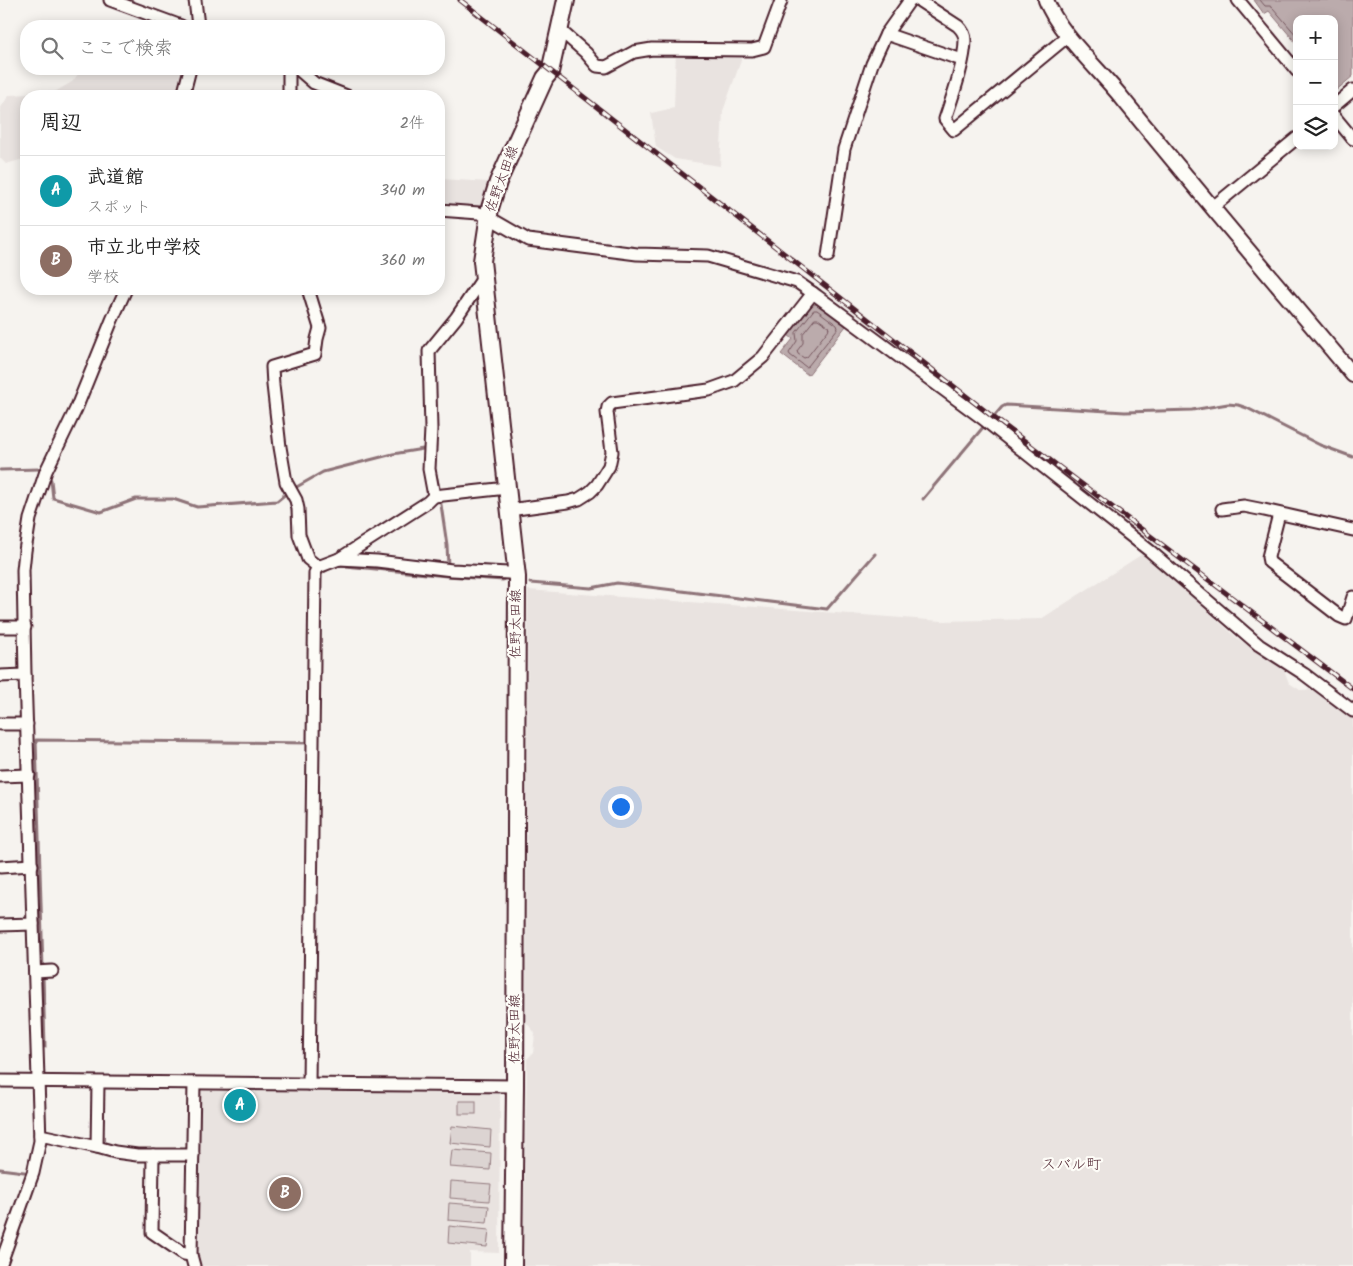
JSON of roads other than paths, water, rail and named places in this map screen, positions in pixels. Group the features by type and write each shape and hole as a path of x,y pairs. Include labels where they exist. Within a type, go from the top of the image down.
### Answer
{"main road":[{"name":"佐野太田線","path":"513,1266 516,575 482,261 488,217 498,182 545,78 550,72 566,0"}],"street":[{"path":"110,0 165,20"},
{"path":"195,0 197,20"},
{"path":"560,30 586,53 597,66 606,68 641,50 752,50 764,47 781,0 785,0"},
{"path":"828,256 844,149 872,64 886,34 910,0"},
{"path":"918,0 958,26 962,31 965,41 954,92 945,119 954,130 1068,36"},
{"path":"1046,0 1055,18 1068,36 1121,96 1156,141 1353,376"},
{"path":"1238,0 1293,66"},
{"path":"886,34 962,60"},
{"path":"185,90 188,75"},
{"path":"289,75 289,90"},
{"path":"305,75 314,83 332,90"},
{"path":"1335,105 1353,90"},
{"path":"1338,121 1353,139"},
{"path":"1213,207 1293,141"},
{"path":"445,210 479,213 528,240 637,254 708,256 797,282 982,418 1150,551 1259,645 1304,674 1353,711"},
{"path":"438,496 429,470 431,428 429,351 456,318 483,278"},
{"path":"509,510 568,502 579,499 590,492 597,485 609,466 612,452 607,412 608,407 612,403 709,390 734,381 763,357 813,293"},
{"path":"0,1266 33,1173 40,1141 25,675 24,551 30,519 46,471 76,409 123,295"},
{"path":"310,295 320,328 315,354 272,367 272,385 286,482 296,500 298,509 299,535 308,560 318,567"},
{"path":"309,1084 315,573 318,567 339,559 438,496 507,488"},
{"path":"1222,509 1244,506 1353,530"},
{"path":"1279,514 1268,556 1269,562 1339,616 1346,619 1353,597"},
{"path":"339,559 516,575"},
{"path":"0,628 25,627"},
{"path":"0,676 25,675"},
{"path":"0,724 27,724"},
{"path":"0,776 29,775"},
{"path":"0,867 32,864"},
{"path":"0,924 33,924"},
{"path":"35,972 52,971"},
{"path":"0,1081 515,1086"},
{"path":"97,1147 98,1083"},
{"path":"193,1261 194,1083"},
{"path":"40,1136 137,1156 193,1154"},
{"path":"153,1155 152,1232 193,1261"}],"water":[{"path":"1254,0 1353,0 1353,76 1338,89 1338,15 1293,15 1293,39 1269,11 1264,14"},
{"path":"818,304 846,326 808,375 781,354 793,339 788,335 812,305"}],"waterway":[{"path":"990,421 1006,405 1125,412 1192,410 1228,404 1247,408 1320,445 1353,457"},
{"path":"923,499 985,425"},
{"path":"293,489 323,472 393,454 423,449"},
{"path":"434,466 440,492"},
{"path":"0,470 40,469"},
{"path":"48,477 51,480 53,498 101,512 136,499 173,499 197,507 277,501 288,492"},
{"path":"440,498 448,566"},
{"path":"530,583 591,588 617,583 827,609 875,554"},
{"path":"319,577 319,575 335,565 503,580"},
{"path":"43,969 36,740 311,743"},
{"path":"43,975 45,1047"},
{"path":"0,1169 32,1173"}],"railway":[{"path":"460,0 993,417 1353,689"}],"place":[{"name":"武道館","path":"240,1105"},
{"name":"市立北中学校","path":"285,1193"}],"district":[{"name":"スバル町","path":"1071,1165"}]}
